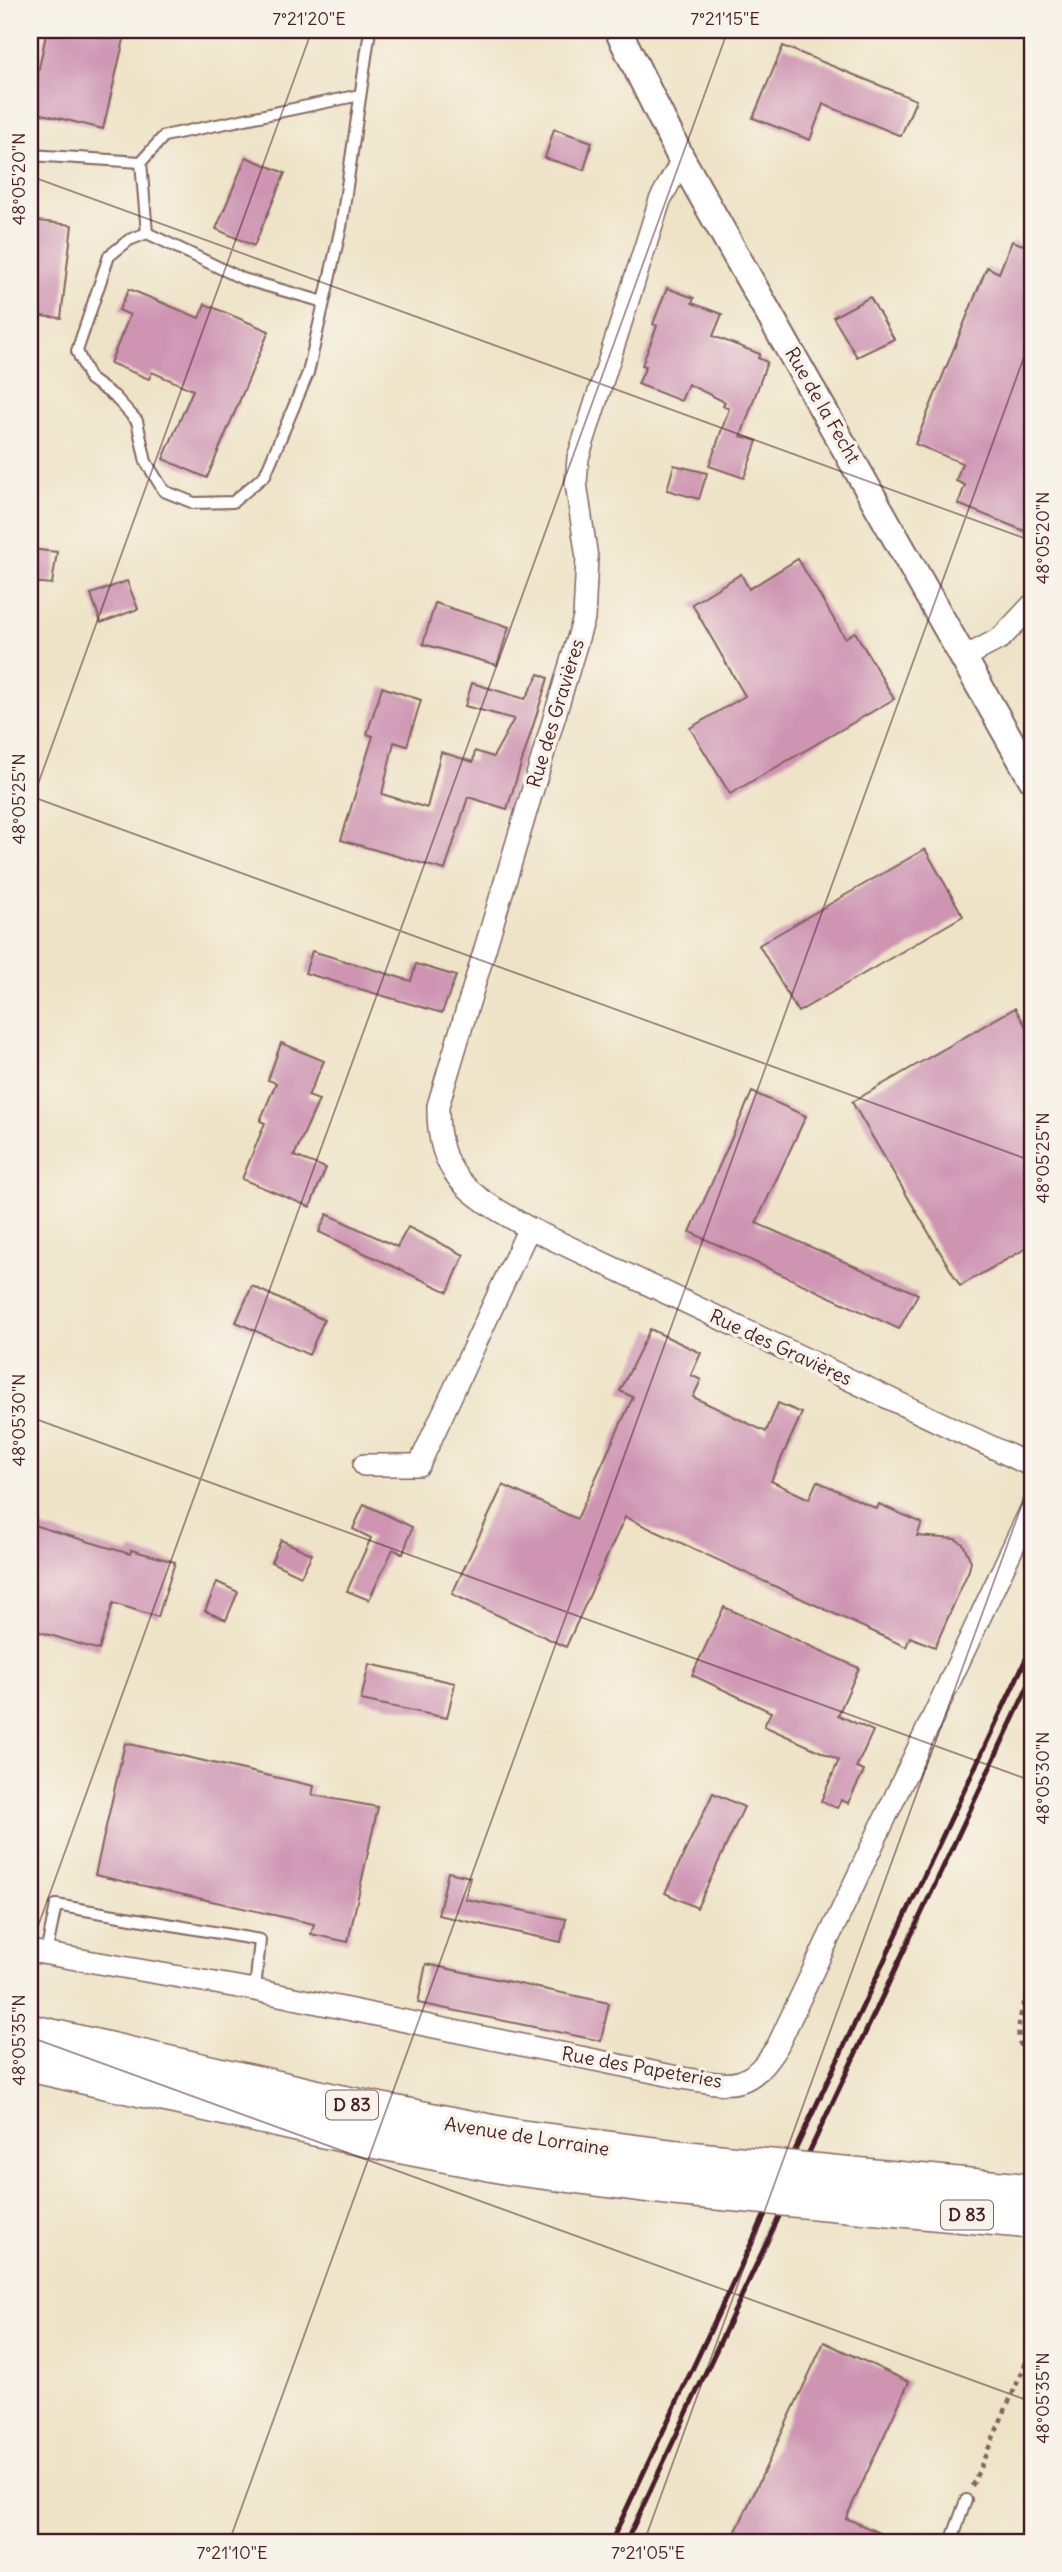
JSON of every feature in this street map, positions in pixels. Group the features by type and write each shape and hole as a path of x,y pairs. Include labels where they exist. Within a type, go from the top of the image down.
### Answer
{"main road":[{"name":"Avenue de Lorraine","path":"30,2032 341,2103 502,2134 676,2173"},
{"name":"Avenue de Lorraine","path":"30,2064 337,2133 510,2167 676,2173 903,2195 1032,2221"},
{"name":"Avenue de Lorraine","path":"903,2195 1032,2192"}],"street":[{"name":"Rue de la Fecht","path":"618,30 682,160 1032,779"},
{"name":"Rue des Gravières","path":"682,160 660,200 578,458 576,483 587,568 584,618 438,1106 437,1138 453,1174 482,1202 529,1228 1032,1466"},
{"path":"965,657 1001,638 1032,605"},
{"path":"364,1465 419,1465 529,1228"},
{"name":"Rue des Papeteries","path":"38,1952 255,1990 682,2078 722,2085 750,2079 765,2066 778,2045 1032,1507"}],"lane":[{"path":"324,302 243,279 147,233 129,240 109,256 77,351 90,379 114,396 137,421 146,462 164,491 194,503 233,502 265,475 307,373 324,302 341,228 370,30"},
{"path":"147,233 141,162 164,136 360,96"},
{"path":"30,155 141,162"},
{"path":"38,1952 56,1905 233,1935 260,1940 255,1990"},
{"path":"951,2542 966,2500"}],"path":[{"path":"1032,1984 1020,2012 1017,2034 1032,2066"},
{"path":"966,2500 1026,2357 1032,2349"}],"building":[{"path":"47,30 106,30 125,35 103,129 30,111"},
{"path":"783,46 916,100 901,136 823,104 810,140 753,118"},
{"path":"554,129 592,142 584,170 545,158"},
{"path":"246,157 285,173 254,246 216,229"},
{"path":"30,220 72,225 61,318 30,315"},
{"path":"1012,241 1032,248 1032,534 958,504 965,485 956,481 962,463 915,444 987,267 999,273"},
{"path":"667,288 694,298 692,303 722,314 713,336 760,354 758,358 767,362 741,436 757,441 744,478 709,466 729,409 723,406 725,402 688,384 681,401 638,384 646,366 642,365 657,326 653,324"},
{"path":"129,289 199,318 205,304 269,331 207,478 163,459 193,390 152,372 149,379 110,363 130,315 119,310"},
{"path":"870,297 894,339 857,357 833,317"},
{"path":"674,465 707,473 699,499 667,490"},
{"path":"30,549 57,552 52,584 30,582"},
{"path":"798,559 845,638 855,632 894,699 730,794 690,728 745,696 692,604 741,574 749,589"},
{"path":"127,581 138,609 101,623 91,594"},
{"path":"435,603 509,627 497,665 423,644"},
{"path":"539,674 548,678 507,809 468,797 445,870 341,840 373,736 367,734 382,687 421,700 407,746 394,742 382,794 427,808 441,752 473,762 475,751 493,757 514,719 465,706 472,683 525,699"},
{"path":"925,849 963,916 798,1012 759,945"},
{"path":"312,951 411,981 416,964 456,976 442,1013 305,973"},
{"path":"1015,1008 1032,1037 1032,1245 960,1286 852,1102"},
{"path":"281,1043 324,1061 308,1096 319,1100 294,1156 326,1168 310,1207 242,1179 265,1123 260,1121 276,1083 268,1080"},
{"path":"752,1092 806,1116 756,1223 918,1294 899,1329 690,1232"},
{"path":"327,1214 397,1247 408,1227 464,1255 448,1292 319,1232"},
{"path":"252,1286 324,1320 309,1355 236,1322"},
{"path":"650,1329 701,1353 691,1375 701,1380 693,1397 766,1432 778,1403 802,1413 771,1481 809,1499 817,1481 877,1509 879,1504 922,1523 917,1536 955,1539 963,1544 971,1561 969,1570 935,1647 910,1637 906,1647 625,1517 566,1647 452,1594 503,1485 577,1519 633,1397 620,1391"},
{"path":"364,1504 412,1527 403,1554 393,1549 369,1600 347,1591 371,1538 353,1529"},
{"path":"30,1524 130,1554 131,1550 175,1562 158,1617 113,1603 99,1650 30,1629"},
{"path":"281,1540 312,1554 301,1576 271,1562"},
{"path":"217,1582 238,1592 226,1620 205,1611"},
{"path":"724,1607 859,1668 838,1715 873,1731 856,1768 864,1771 848,1803 841,1800 837,1808 821,1801 839,1760 764,1726 771,1712 692,1675"},
{"path":"369,1664 455,1683 447,1718 361,1700"},
{"path":"125,1743 314,1786 312,1795 378,1807 348,1942 311,1934 314,1924 95,1875"},
{"path":"713,1793 744,1807 697,1908 665,1893"},
{"path":"448,1872 470,1877 465,1899 566,1919 561,1942 438,1915"},
{"path":"426,1964 609,2003 601,2041 418,2003"},
{"path":"824,2342 909,2382 846,2518 899,2542 731,2542"}],"railway":[{"path":"611,2542 1032,1646"},
{"path":"626,2542 1032,1678"}]}
